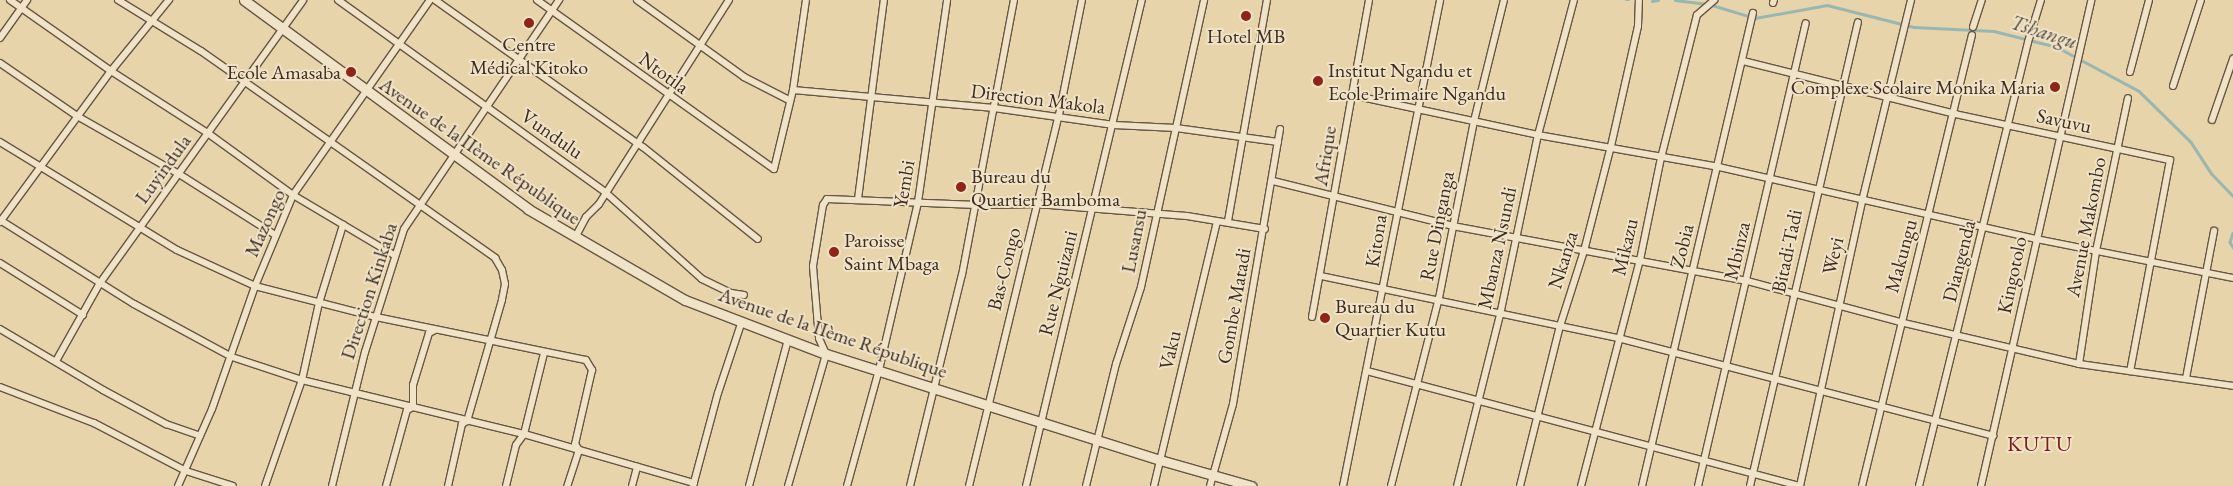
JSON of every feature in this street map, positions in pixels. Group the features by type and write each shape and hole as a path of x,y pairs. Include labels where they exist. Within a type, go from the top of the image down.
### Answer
{"street":[{"path":"10,0 111,71 209,134 293,195 394,256"},
{"path":"0,38 27,0"},
{"path":"118,0 201,51 329,144 495,258 502,270 505,284 502,300 488,341 467,421 462,424 448,486"},
{"path":"169,0 153,22 111,71 0,221 100,283 232,357 302,380 524,434 693,484 718,393 741,324 738,321"},
{"name":"Avenue de la IIème République","path":"244,0 455,157 581,242 678,296 826,354 937,387 1160,460 1251,486"},
{"name":"Luyindula","path":"56,361 100,283 209,134 303,0"},
{"name":"Vundulu","path":"338,0 605,192 702,278 724,290 744,295"},
{"name":"Mazongo","path":"178,486 186,471 232,357 255,286 293,195 430,0"},
{"path":"436,0 636,142 758,239"},
{"name":"Ntotila","path":"537,0 667,96 774,169 789,100"},
{"name":"Direction Kinkaba","path":"332,486 357,394 359,373 404,229 455,157 559,0"},
{"path":"637,0 744,78 789,100 806,0"},
{"path":"581,242 577,234 729,0"},
{"path":"858,200 884,0"},
{"name":"Yembi","path":"847,486 879,370 918,202 947,0"},
{"path":"910,486 937,387 976,205 1014,0"},
{"name":"Bas-Congo","path":"968,486 1059,116 1082,0"},
{"name":"Rue Nguizani","path":"1026,486 1040,420 1114,125 1142,0"},
{"name":"Lusansu","path":"1086,486 1116,364 1141,287 1155,213 1204,0"},
{"path":"1228,221 1267,0"},
{"name":"Afrique","path":"1312,317 1369,0"},
{"name":"Kitona","path":"1343,486 1385,288 1396,212 1416,108 1440,0"},
{"name":"Rue Dinganga","path":"1391,486 1439,298 1474,121 1504,0"},
{"name":"Mbanza Nsundi","path":"1457,486 1500,315 1538,135 1574,0"},
{"name":"Nkanza","path":"1520,486 1560,326 1584,251 1611,146 1635,43 1639,0"},
{"name":"Mikazu","path":"1581,486 1618,338 1640,260 1660,158 1697,15 1714,0"},
{"name":"Weyi","path":"1800,486 1823,390 1862,200 1905,35 1910,0"},
{"path":"1973,27 1982,0"},
{"name":"Diangenda","path":"1919,486 1984,228 2028,40 2041,0"},
{"name":"Kingotolo","path":"1982,486 2073,70 2091,0"},
{"path":"2130,72 2149,0"},
{"path":"2173,86 2201,0"},
{"name":"Zobia","path":"1642,486 1692,271 1719,167 1753,13"},
{"name":"Bitadi-Tadi","path":"1750,486 1777,378 1817,190 1858,22"},
{"name":"Mbinza","path":"1698,486 1728,365 1806,23"},
{"name":"Makungu","path":"1862,486 1900,322 1929,215 1972,35"},
{"path":"2212,120 2233,59"},
{"name":"Savuvu","path":"1743,61 1954,114 2170,160 2130,370"},
{"path":"0,63 77,116 179,174 275,235"},
{"name":"Direction Makola","path":"792,90 870,99 933,102 994,108 1114,125 1176,128 1278,142"},
{"path":"1352,95 1538,135 1611,146 1660,158 1719,167 1984,228 2233,278"},
{"name":"Avenue Makombo","path":"2079,364 2096,251 2128,98"},
{"name":"Gombe Matadi","path":"1210,486 1233,404 1265,229 1280,129"},
{"path":"0,142 177,250 255,286 376,317 580,359 591,364 575,444 579,450"},
{"path":"1273,181 1516,240 1640,260 1747,281 1900,322 2079,364 2233,386"},
{"path":"788,486 826,354 819,338 813,266 823,205 827,199 976,205 1037,204 1228,221 1265,229"},
{"name":"Vaku","path":"1154,486 1216,221"},
{"path":"265,486 302,380 319,303 343,225"},
{"path":"2186,378 2214,231"},
{"path":"0,263 83,315"},
{"path":"1320,276 1439,298 1500,315 1618,338 1728,365 1743,372 1777,378 1993,436"},
{"path":"0,329 166,424 200,436"},
{"path":"413,407 413,385 428,333 436,330"},
{"path":"749,486 788,339"},
{"path":"506,486 516,445 524,434 544,353"},
{"path":"1367,371 1539,415 1651,449 1800,486"},
{"path":"0,387 94,423 186,471 233,486"},
{"path":"386,486 407,410 413,407"},
{"path":"567,486 579,450"},
{"path":"632,486 637,468"}],"waterway":[{"name":"Tshangu","path":"1652,1 1658,0"},
{"name":"Tshangu","path":"1675,0 1707,4"},
{"name":"Tshangu","path":"1712,5 1755,18 1827,5 1914,27 1994,31 2057,47 2139,91 2191,142 2212,174 2233,196"},
{"name":"Tshangu","path":"2233,233 2230,242 2233,247"}],"place":[{"name":"Hotel MB","path":"1246,16"},
{"name":"Centre Médical Kitoko","path":"529,23"},
{"name":"Ecole Amasaba","path":"351,72"},
{"name":"Institut Ngandu et Ecole Primaire Ngandu","path":"1318,81"},
{"name":"Complexe Scolaire Monika Maria","path":"2055,87"},
{"name":"Bureau du Quartier Bamboma","path":"961,187"},
{"name":"Paroisse Saint Mbaga","path":"834,252"},
{"name":"Bureau du Quartier Kutu","path":"1325,318"}],"district":[{"name":"KUTU","path":"2040,444"}]}
